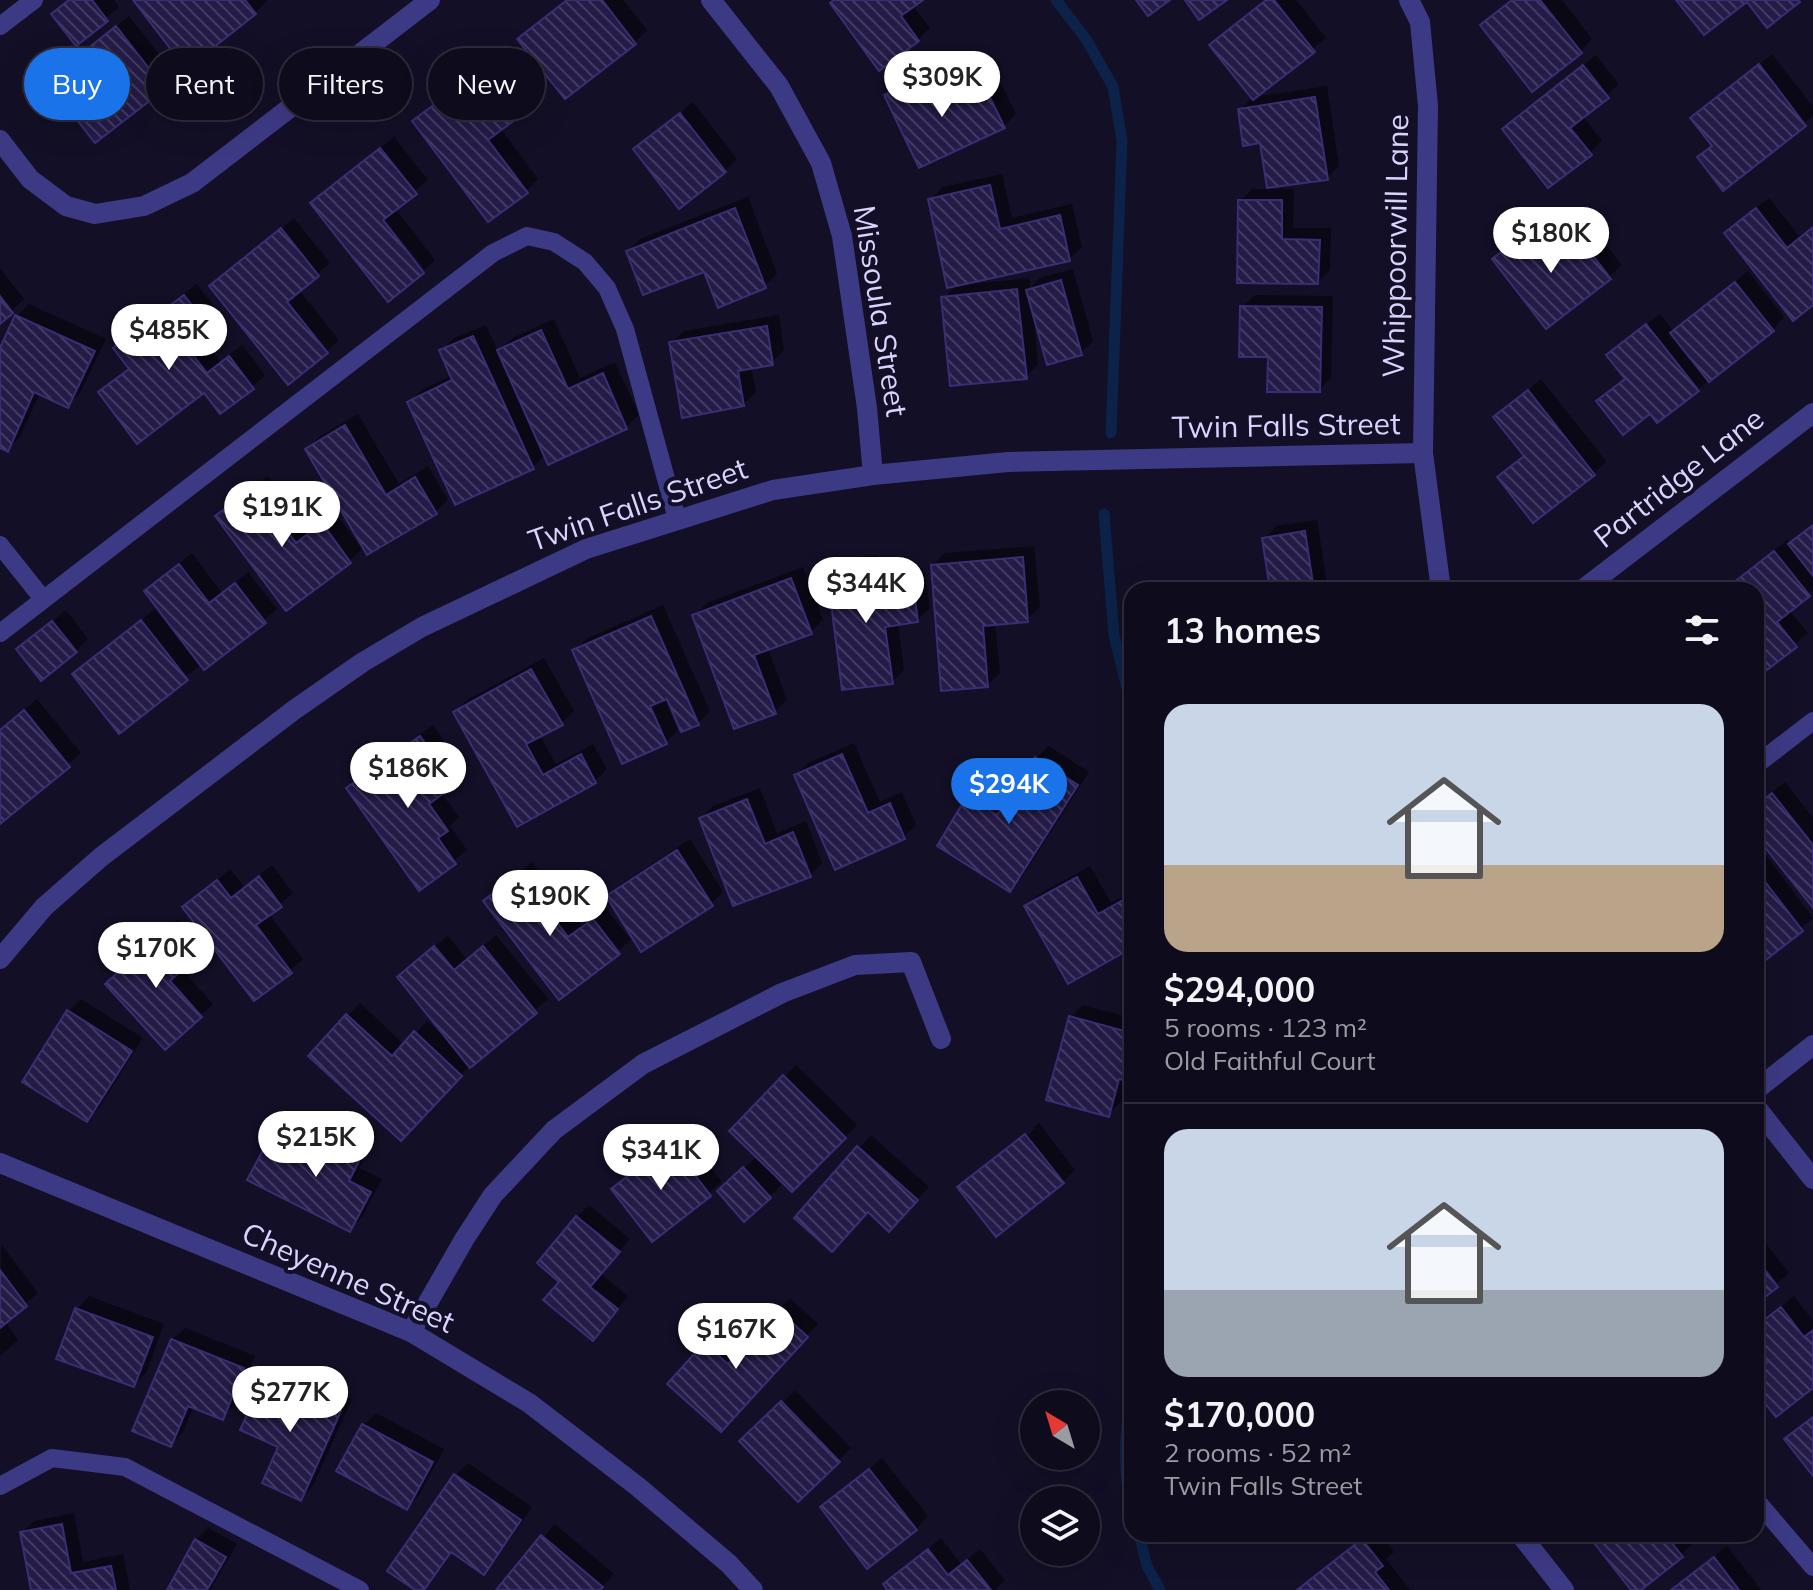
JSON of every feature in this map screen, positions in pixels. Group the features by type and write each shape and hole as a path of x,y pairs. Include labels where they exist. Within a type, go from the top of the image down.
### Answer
{"street":[{"path":"0,140 30,179 66,206 95,214 144,206 192,183 430,0"},
{"name":"Missoula Street","path":"711,0 779,86 821,163 842,236 867,408 873,475"},
{"name":"Whippoorwill Lane","path":"1409,0 1420,22 1428,106 1423,453 1440,582"},
{"name":"Partridge Lane","path":"1592,582 1813,413"},
{"name":"Twin Falls Street","path":"0,959 44,907 101,857 294,710 363,662 422,627 586,549 773,490 873,475 1008,462 1423,453"},
{"path":"411,1332 493,1195 554,1130 643,1064 782,993 855,965 911,962 941,1039"},
{"path":"1764,1084 1813,1045"},
{"path":"1764,1117 1813,1179"},
{"name":"Cheyenne Street","path":"0,1163 411,1332 529,1403 637,1486 729,1564 753,1590"},
{"path":"1526,1542 1564,1590"}],"lane":[{"path":"0,26 34,0"},
{"path":"0,633 493,253 527,236 554,242 585,262 607,288 625,329 677,519"},
{"path":"0,545 43,599"},
{"path":"1764,759 1813,721"},
{"path":"0,1486 52,1458 125,1467 360,1590"},
{"path":"1764,1509 1813,1567"}],"building":[{"path":"69,0 92,0 108,21 76,46 51,14"},
{"path":"133,0 245,0 256,14 213,48 170,48"},
{"path":"567,0 602,0 636,44 565,99 545,74 545,48 524,48 517,39"},
{"path":"834,0 923,0 901,16 919,41 879,71 830,3"},
{"path":"1136,0 1170,0 1148,16"},
{"path":"1185,0 1227,0 1199,20"},
{"path":"1266,0 1274,0 1315,52 1253,100 1209,45"},
{"path":"1512,0 1540,0 1582,53 1532,92 1480,25"},
{"path":"1676,0 1800,2 1767,28 1747,2 1704,35"},
{"path":"116,26 146,65 146,104 130,116 130,48 88,48"},
{"path":"1759,64 1806,126 1723,191 1697,157 1712,146 1690,118"},
{"path":"1583,65 1609,98 1570,128 1592,155 1548,188 1502,129"},
{"path":"927,74 941,102 983,83 1005,128 919,168 884,95"},
{"path":"1315,97 1328,180 1267,188 1260,143 1243,146 1238,109"},
{"path":"428,109 428,120 514,120 488,140 528,193 488,222 412,121"},
{"path":"680,113 726,172 679,209 633,149"},
{"path":"77,120 125,120 95,143"},
{"path":"380,148 417,194 383,220 424,273 388,302 310,203"},
{"path":"990,185 1000,229 1060,215 1070,261 947,288 928,199"},
{"path":"1238,200 1282,200 1282,239 1320,240 1318,284 1237,283"},
{"path":"735,208 766,288 718,308 704,272 643,295 626,251"},
{"path":"1756,208 1787,248 1813,227 1813,305 1793,321 1724,233"},
{"path":"1533,227 1556,256 1579,238 1611,279 1546,329 1492,259"},
{"path":"281,228 319,276 287,302 328,353 288,385 209,286"},
{"path":"1061,280 1082,355 1047,365 1026,290"},
{"path":"1735,282 1774,331 1709,382 1670,333"},
{"path":"1017,289 1027,379 950,386 941,297"},
{"path":"184,295 217,338 193,355 207,373 229,356 254,389 220,414 204,393 137,444 98,392 129,369 113,348"},
{"path":"0,296 13,313 0,324"},
{"path":"1240,306 1322,307 1320,392 1267,392 1268,357 1239,357"},
{"path":"15,315 95,351 68,408 34,392 8,452 0,448 0,348"},
{"path":"1646,324 1699,391 1657,423 1650,414 1623,435 1596,401 1625,379 1606,355"},
{"path":"767,326 773,365 738,371 744,406 682,418 669,342"},
{"path":"541,330 568,389 603,373 627,429 548,465 497,350"},
{"path":"473,336 534,469 455,505 407,402 452,380 439,350"},
{"path":"1528,390 1595,475 1533,523 1497,477 1524,456 1493,417"},
{"path":"345,425 386,495 415,477 437,514 367,555 305,449"},
{"path":"255,486 296,543 322,523 351,563 286,611 215,516"},
{"path":"1813,525 1813,576 1788,544"},
{"path":"1305,531 1313,582 1269,582 1262,538"},
{"path":"1774,551 1810,596 1777,622 1797,647 1767,670 1764,666 1764,582 1734,582"},
{"path":"1023,557 1028,622 983,626 988,687 941,691 931,565"},
{"path":"179,564 209,603 235,583 266,623 204,670 144,591"},
{"path":"866,566 868,589 913,584 918,622 885,627 893,684 842,690 827,571"},
{"path":"791,578 812,634 754,655 776,714 734,729 692,615"},
{"path":"651,616 699,725 681,732 667,699 650,706 667,744 622,764 572,650"},
{"path":"141,620 188,680 119,734 72,674"},
{"path":"52,621 77,652 41,681 16,649"},
{"path":"531,669 563,725 526,744 543,775 581,754 596,783 517,827 453,712"},
{"path":"24,710 70,767 0,824 0,730"},
{"path":"420,736 455,785 429,804 448,831 438,838 456,864 419,891 346,788"},
{"path":"842,754 868,813 890,803 905,839 835,870 794,775"},
{"path":"1035,757 1078,785 1010,892 937,846 967,796 997,815"},
{"path":"1772,793 1813,845 1813,908 1764,846 1764,800"},
{"path":"747,799 765,844 793,832 811,877 733,906 699,818"},
{"path":"677,850 713,906 641,952 606,896"},
{"path":"519,873 568,937 593,919 620,954 559,1000 483,901"},
{"path":"259,876 282,907 256,925 292,973 254,1001 182,907 217,880 231,898"},
{"path":"1077,877 1098,914 1124,899 1124,952 1068,984 1024,906"},
{"path":"1764,880 1803,931 1764,961"},
{"path":"164,930 192,961 170,981 202,1017 165,1050 105,984"},
{"path":"434,946 454,970 483,946 537,1013 470,1068 397,977"},
{"path":"67,1010 132,1051 87,1122 22,1082"},
{"path":"346,1014 392,1056 414,1031 462,1076 401,1141 308,1056"},
{"path":"1069,1016 1124,1031 1124,1080 1119,1079 1109,1117 1046,1100"},
{"path":"783,1075 846,1138 792,1192 729,1131"},
{"path":"331,1129 366,1147 349,1181 371,1192 350,1232 247,1180 269,1139 315,1161"},
{"path":"1025,1134 1064,1183 996,1237 957,1187"},
{"path":"670,1143 711,1196 652,1242 611,1189"},
{"path":"857,1146 918,1200 889,1232 868,1212 832,1252 794,1218"},
{"path":"743,1167 771,1198 744,1222 717,1191"},
{"path":"576,1216 620,1252 590,1287 618,1309 593,1341 543,1300 559,1282 537,1263"},
{"path":"1764,1269 1778,1287 1764,1298"},
{"path":"0,1270 27,1306 0,1328"},
{"path":"1781,1307 1804,1337 1813,1330 1813,1388 1776,1417 1764,1402 1764,1365 1768,1362 1764,1357 1764,1320"},
{"path":"75,1308 153,1337 134,1387 56,1359"},
{"path":"777,1309 808,1337 721,1432 667,1384 704,1343 728,1364"},
{"path":"171,1339 244,1368 223,1420 188,1406 171,1447 132,1431"},
{"path":"264,1377 341,1411 301,1501 262,1483 278,1447 240,1430"},
{"path":"781,1401 840,1462 798,1502 739,1441"},
{"path":"1813,1417 1813,1476 1784,1439"},
{"path":"362,1424 433,1462 407,1510 336,1471"},
{"path":"869,1469 917,1530 867,1569 820,1507"},
{"path":"454,1474 521,1520 484,1575 451,1552 424,1590 415,1590 387,1571"},
{"path":"62,1524 71,1573 111,1566 116,1590 31,1590 20,1532"},
{"path":"541,1535 603,1587 600,1590 496,1590"},
{"path":"195,1539 226,1557 207,1590 167,1590"},
{"path":"1358,1542 1364,1542 1383,1566 1375,1572 1389,1590 1297,1590"},
{"path":"1593,1542 1671,1542 1683,1557 1641,1590 1631,1590"},
{"path":"928,1549 948,1575 967,1560 991,1590 887,1590 883,1584"},
{"path":"1714,1557 1739,1590 1671,1590"}],"waterway":[{"path":"1056,0 1086,39 1113,87 1122,141 1111,433"},
{"path":"1104,514 1114,635 1124,677"},
{"path":"1141,1542 1147,1566 1160,1590"}]}
